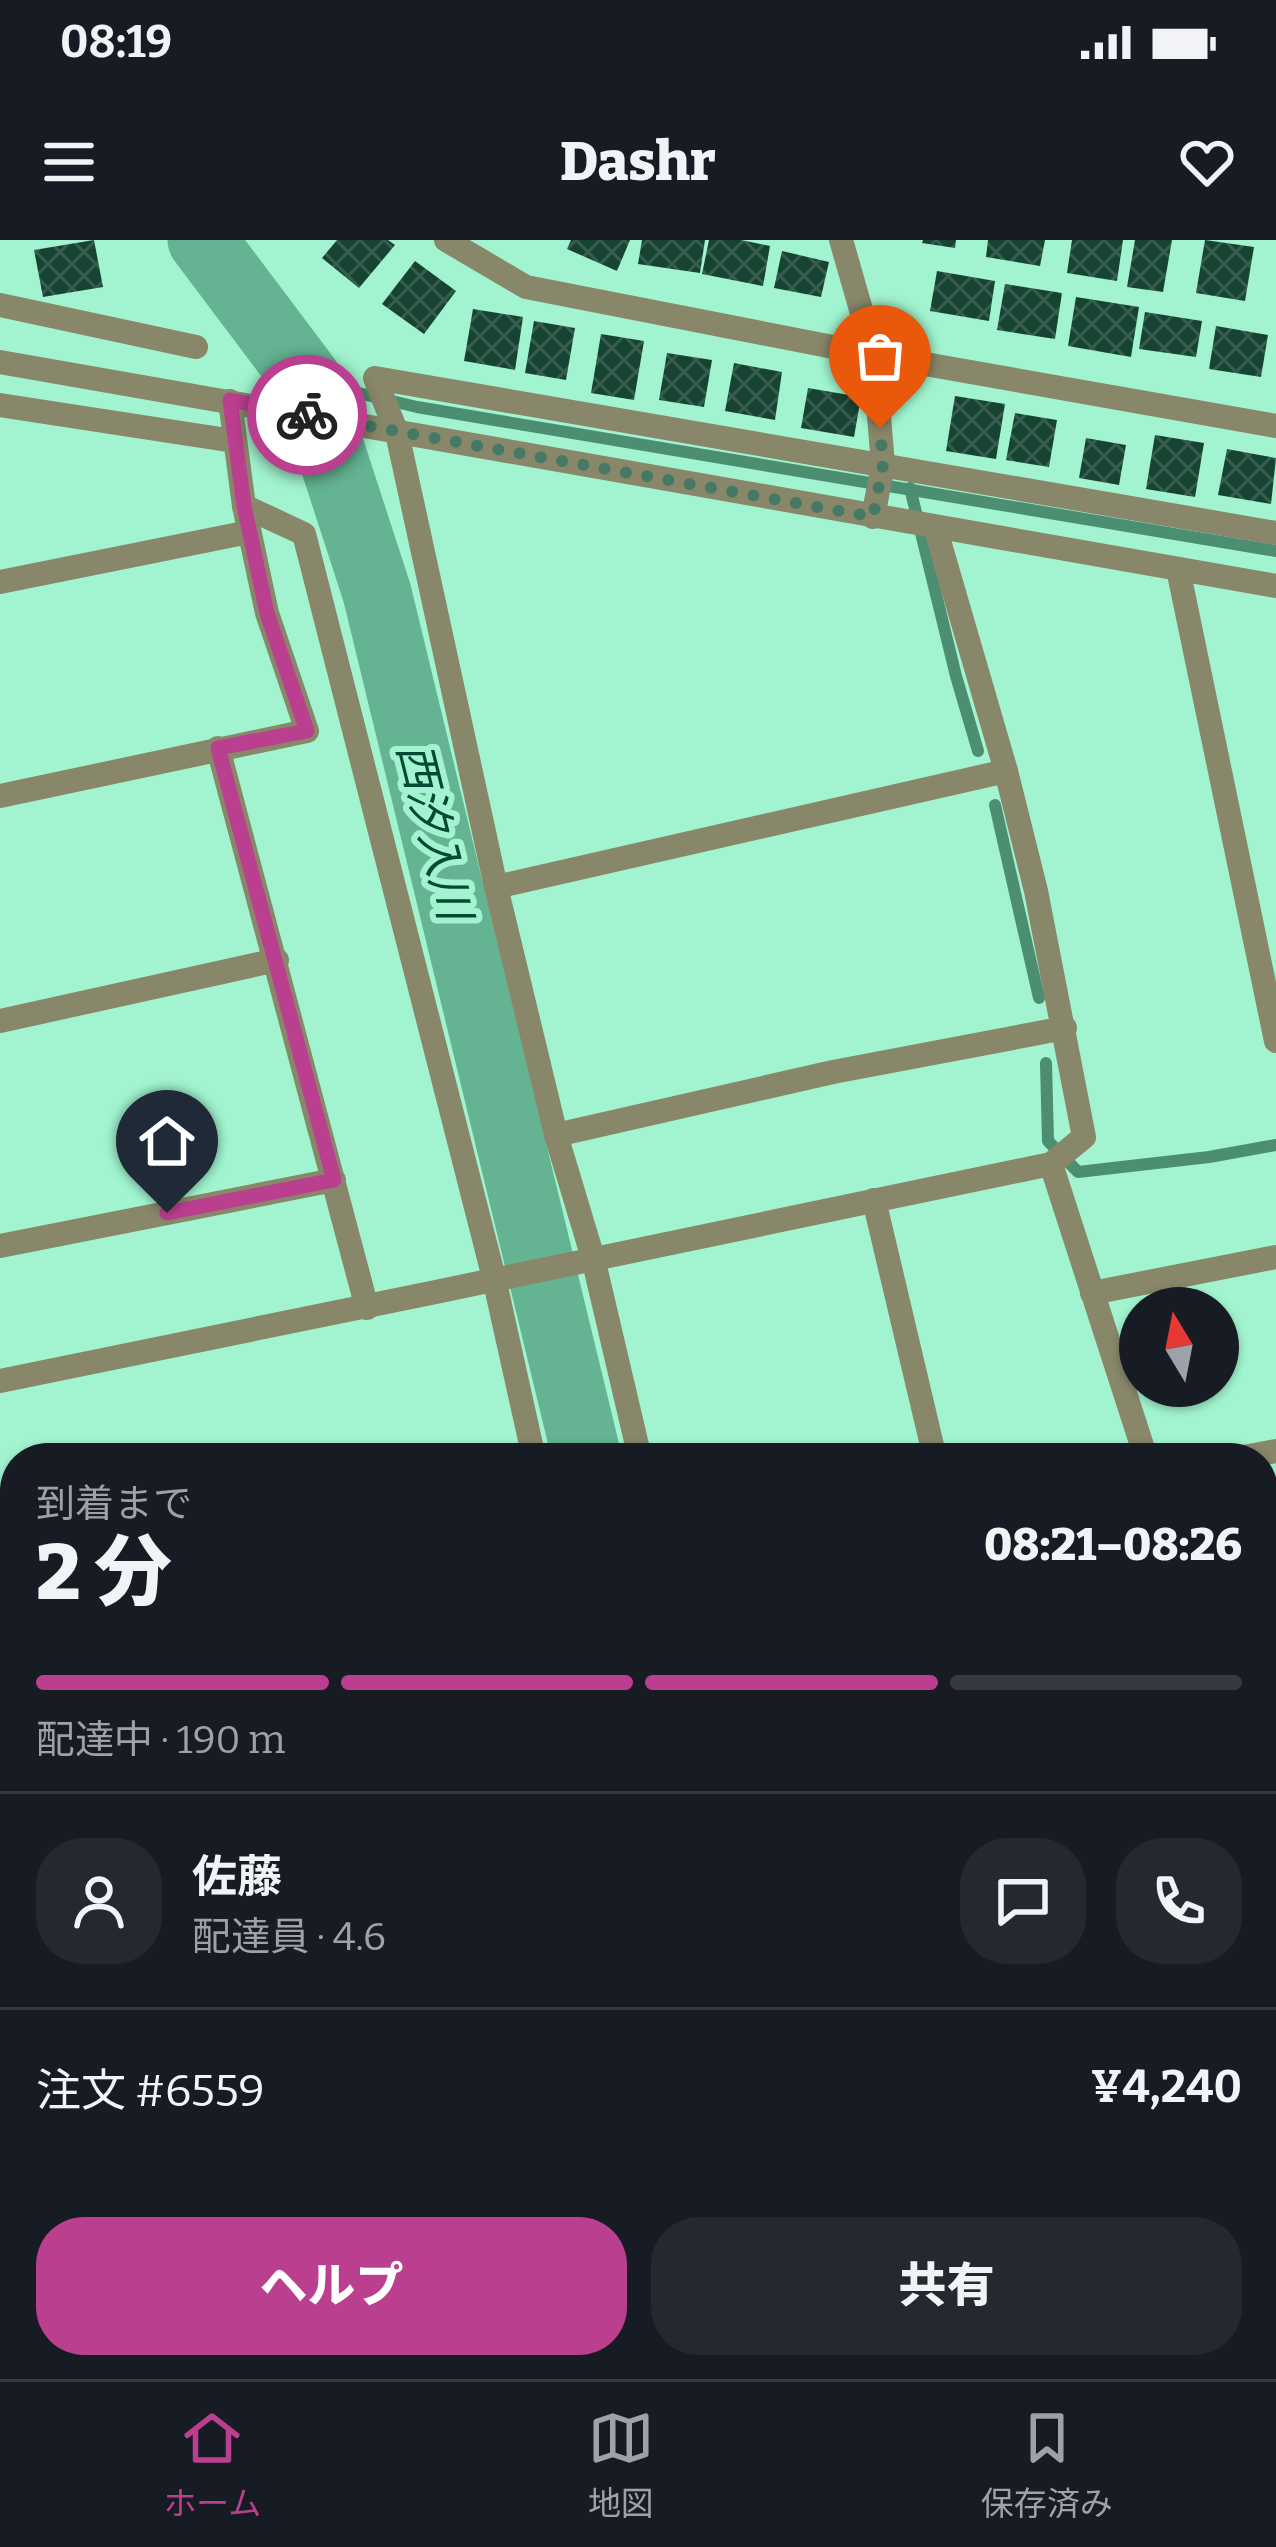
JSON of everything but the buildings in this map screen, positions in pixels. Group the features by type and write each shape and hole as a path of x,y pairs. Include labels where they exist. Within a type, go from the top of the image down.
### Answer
{"street":[{"path":"446,240 526,286 874,356 1276,426"},
{"path":"841,240 874,356 883,465 873,517"},
{"path":"0,305 196,347"},
{"path":"0,362 1276,586"},
{"path":"636,1443 496,887 397,433 375,378 1276,532"},
{"path":"0,796 307,731 267,613 244,506 230,400"},
{"path":"0,405 233,441"},
{"path":"244,506 304,534 494,1278 531,1443"},
{"path":"0,1381 1051,1164 1084,1137 1036,891 935,527"},
{"path":"0,582 249,532"},
{"path":"1178,569 1276,1041"},
{"path":"218,748 367,1308"},
{"path":"496,887 1006,771"},
{"path":"0,1021 277,960"},
{"path":"556,1135 833,1072 1065,1028"},
{"path":"1051,1164 1141,1443"},
{"path":"0,1246 334,1180"},
{"path":"874,1200 931,1443"},
{"path":"1092,1293 1276,1257"}],"waterway":[{"name":"西汐入川","path":"202,240 308,381 377,593 583,1443"},
{"path":"308,381 417,407 1276,551"},
{"path":"910,488 978,751"},
{"path":"995,805 1039,998"},
{"path":"1046,1063 1048,1141 1078,1172 1276,1145"}],"way so far":[{"path":"307,415 873,517 883,465 880,428"}],"route":[{"path":"167,1213 334,1180 218,748 307,731 267,613 244,506 230,400 307,415"}]}
